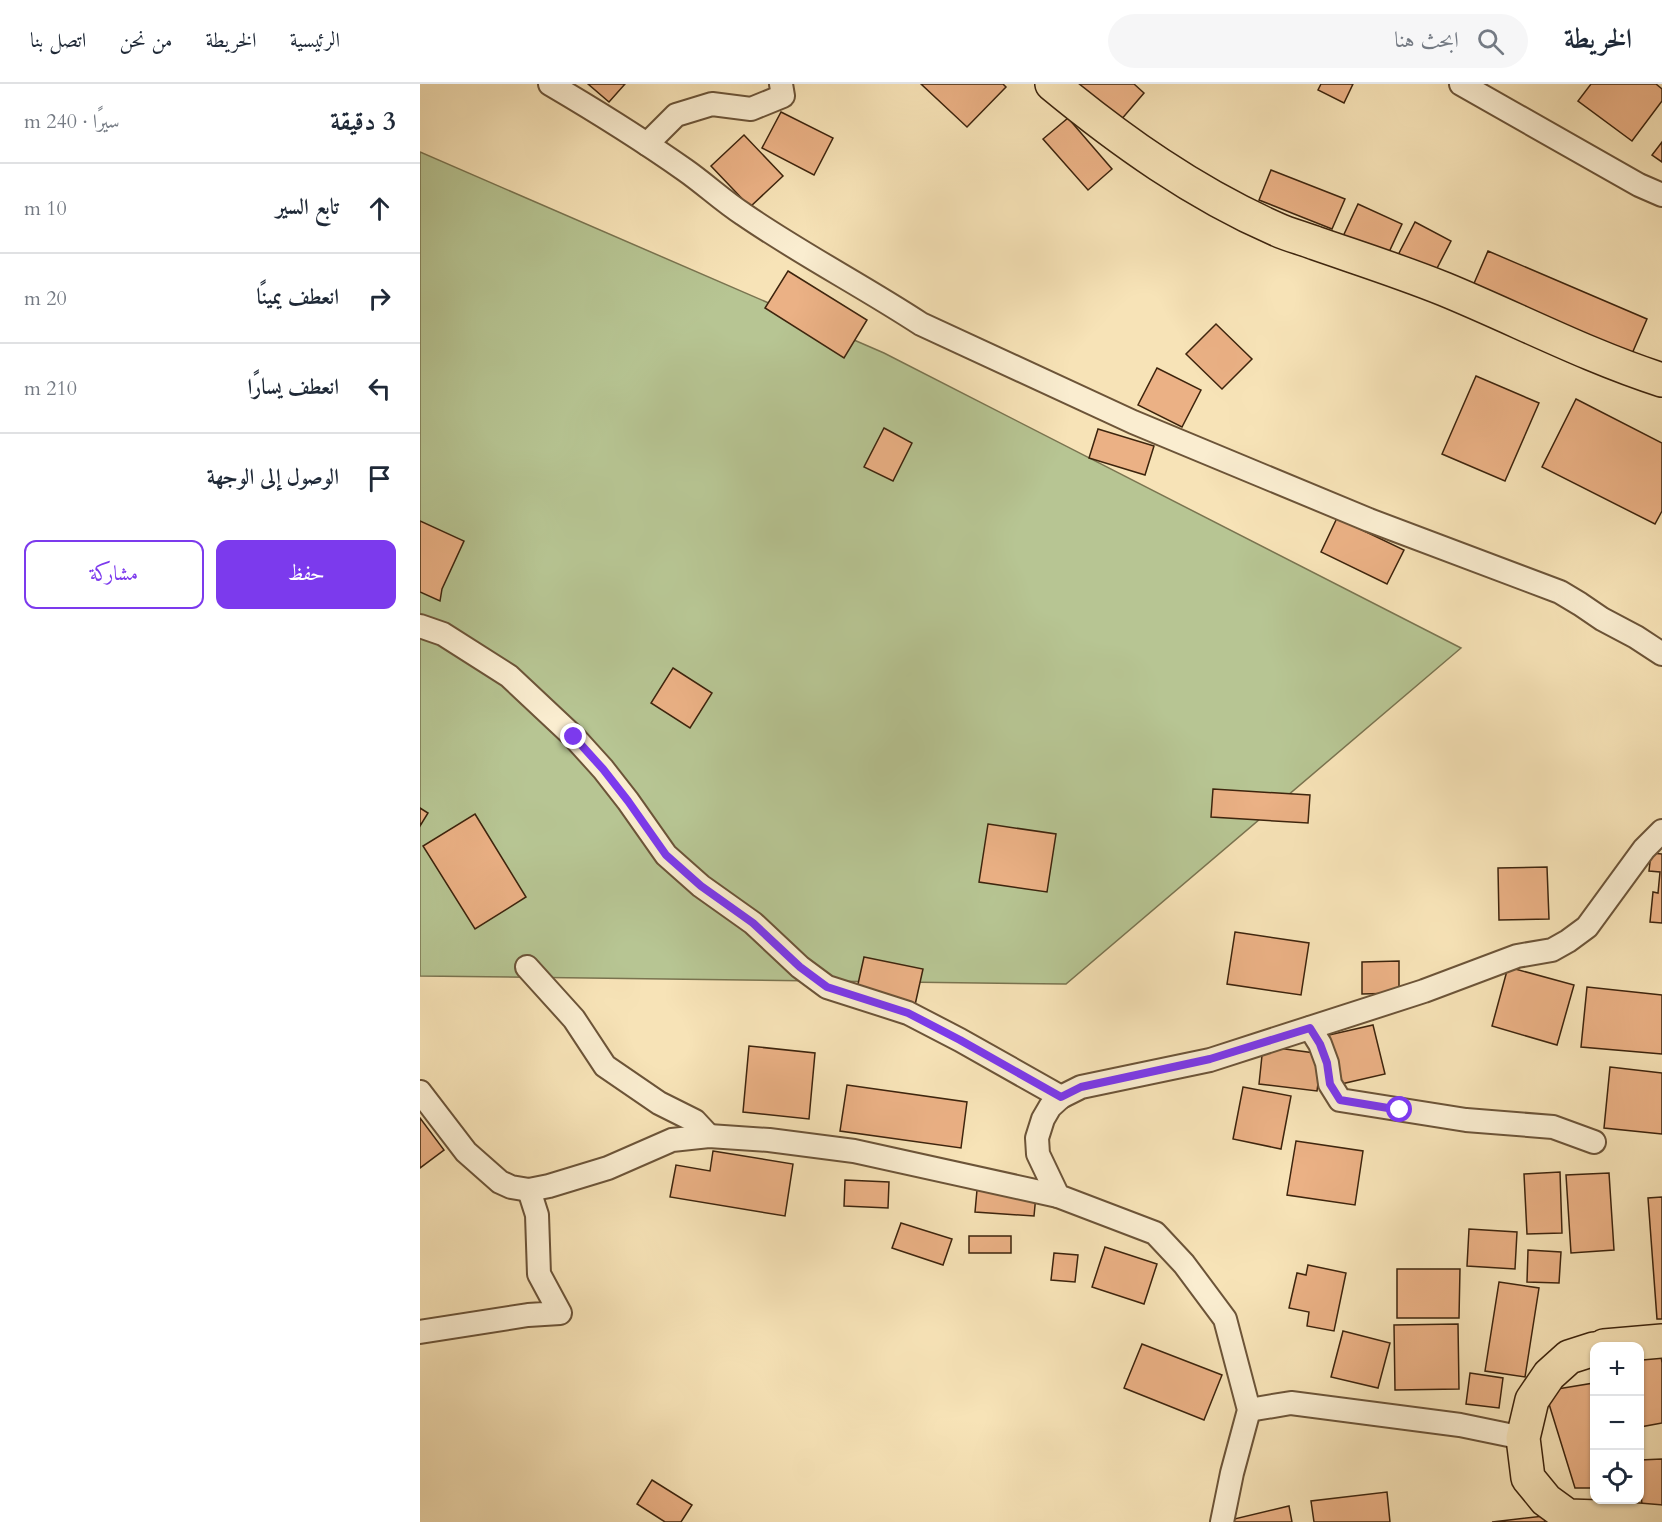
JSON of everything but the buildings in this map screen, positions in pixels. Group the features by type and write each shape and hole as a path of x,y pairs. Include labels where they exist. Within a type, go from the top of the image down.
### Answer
{"main road":[{"path":"1052,84 1149,159 1198,190 1277,229 1443,289 1550,337 1662,380"},
{"path":"1644,1343 1662,1341"},
{"path":"1590,1350 1569,1357 1549,1375 1532,1400 1523,1438 1528,1478 1546,1500 1568,1516 1659,1522"}],"street":[{"path":"550,84 646,144 788,244 921,324 1133,422 1369,520 1560,592 1602,620 1636,637 1662,654"},
{"path":"646,144 676,115 712,104 751,109 783,96 781,84"},
{"path":"1461,84 1662,195"},
{"path":"420,626 443,634 509,676 574,737 603,769 666,855 701,886 753,923 800,967 827,987 908,1013 1061,1097"},
{"path":"1058,1196 1038,1154 1037,1138 1043,1119 1050,1107 1061,1097 1081,1087 1210,1059 1424,991 1517,956 1552,950 1587,927 1644,849 1662,831"},
{"path":"527,967 574,1019 605,1065 659,1103 695,1121 709,1136"},
{"path":"1310,1028 1320,1044 1327,1063 1330,1084 1340,1100 1466,1120 1553,1127 1594,1142"},
{"path":"420,1092 466,1152 482,1168 500,1182 511,1187 528,1190 549,1186 608,1168 672,1140 709,1136 769,1140 854,1151 1058,1196 1155,1233 1185,1264 1225,1319 1248,1410 1222,1522"},
{"path":"420,1332 528,1315 560,1313 539,1274 537,1215 528,1190"},
{"path":"1248,1410 1291,1403 1460,1425 1523,1438"}],"green space":[{"path":"420,152 884,353 1461,648 1066,984 420,976"}],"route":[{"path":"574,737 628,801 666,855 701,886 753,923 800,967 827,987 908,1013 1061,1097 1081,1087 1210,1059 1310,1028 1320,1044 1327,1063 1330,1084 1340,1100 1400,1110"}]}
